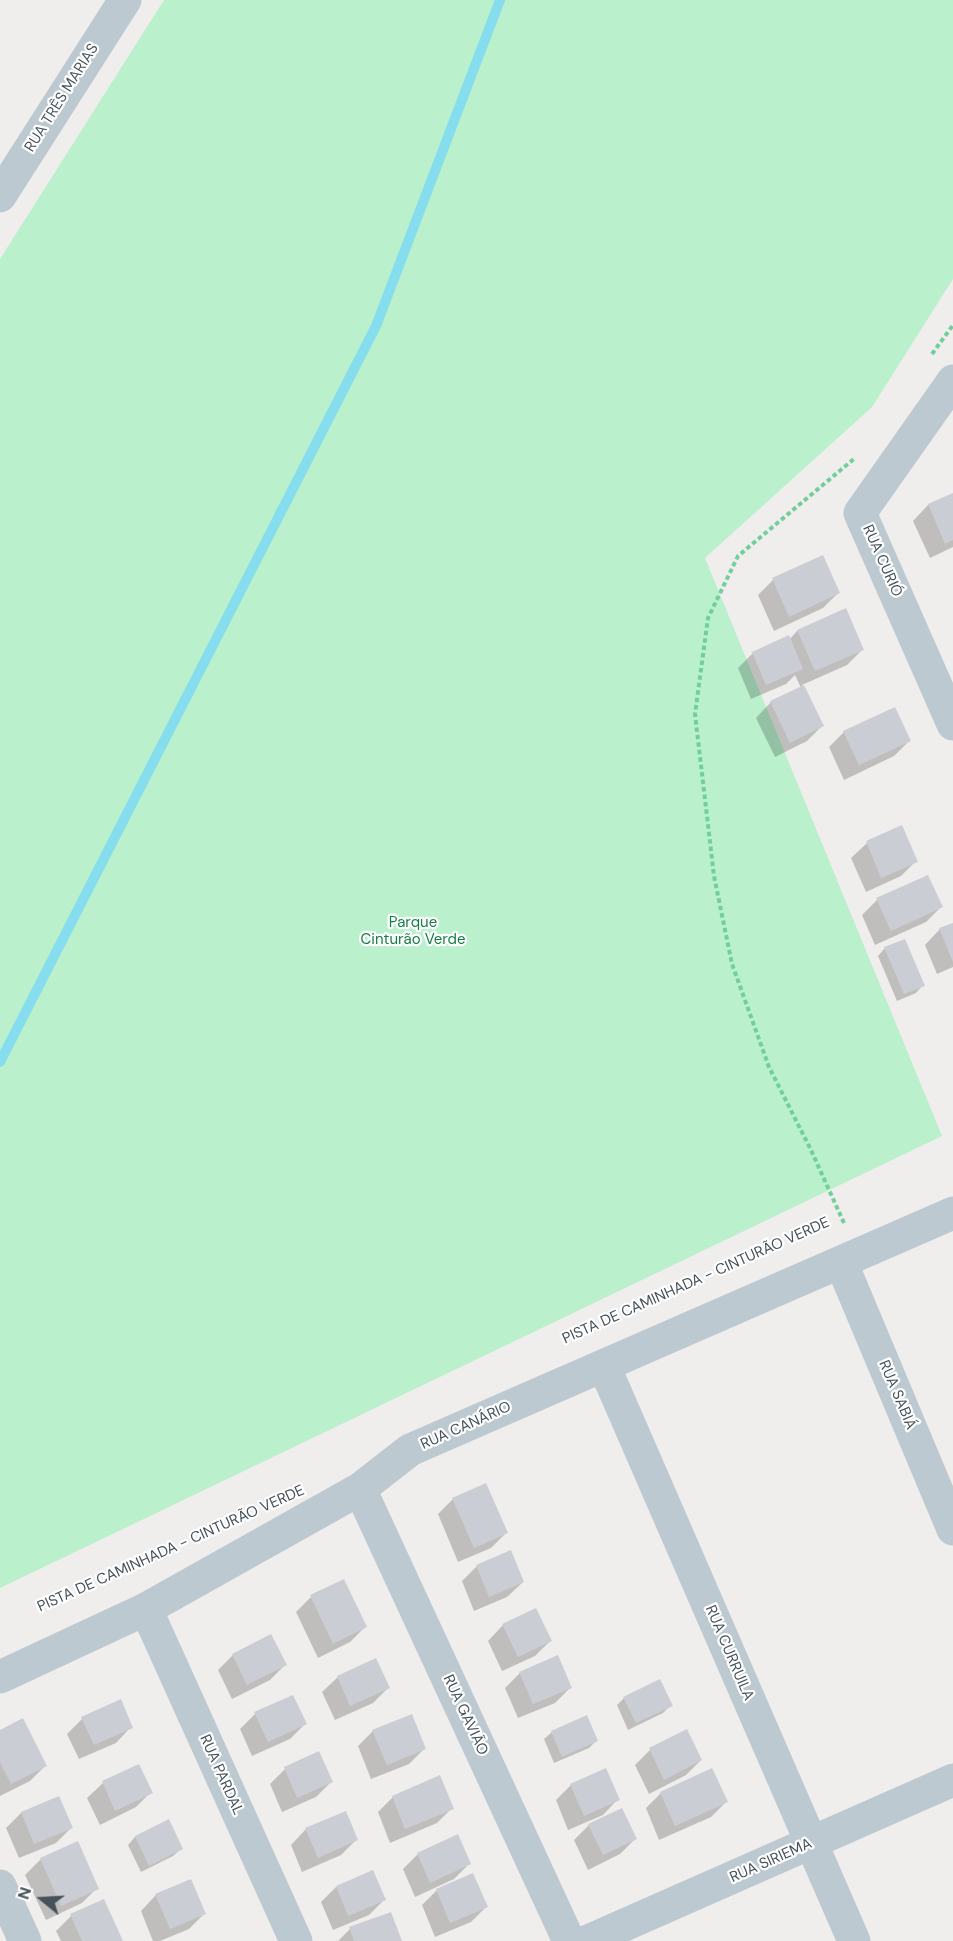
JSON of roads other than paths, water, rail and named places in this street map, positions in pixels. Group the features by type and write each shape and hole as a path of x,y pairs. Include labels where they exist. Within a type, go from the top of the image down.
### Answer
{"street":[{"name":"RUA TRÊS MARIAS","path":"0,196 125,0"},
{"name":"RUA CURIÓ","path":"953,381 860,513 953,724"},
{"name":"RUA CANÁRIO","path":"0,1677 146,1609 360,1489 410,1450 953,1213"},
{"name":"RUA SABIÁ","path":"842,1262 953,1529"},
{"name":"RUA CURRUILA","path":"603,1365 854,1941"},
{"name":"RUA GAVIÃO","path":"360,1489 569,1941"},
{"name":"RUA PARDAL","path":"146,1609 296,1941"},
{"name":"RUA SIRIEMA","path":"588,1941 953,1780"},
{"path":"0,1887 25,1941"}],"waterway":[{"path":"0,1062 376,326 500,0"}],"park label":[{"name":"Parque Cinturão Verde","path":"413,932"}]}
